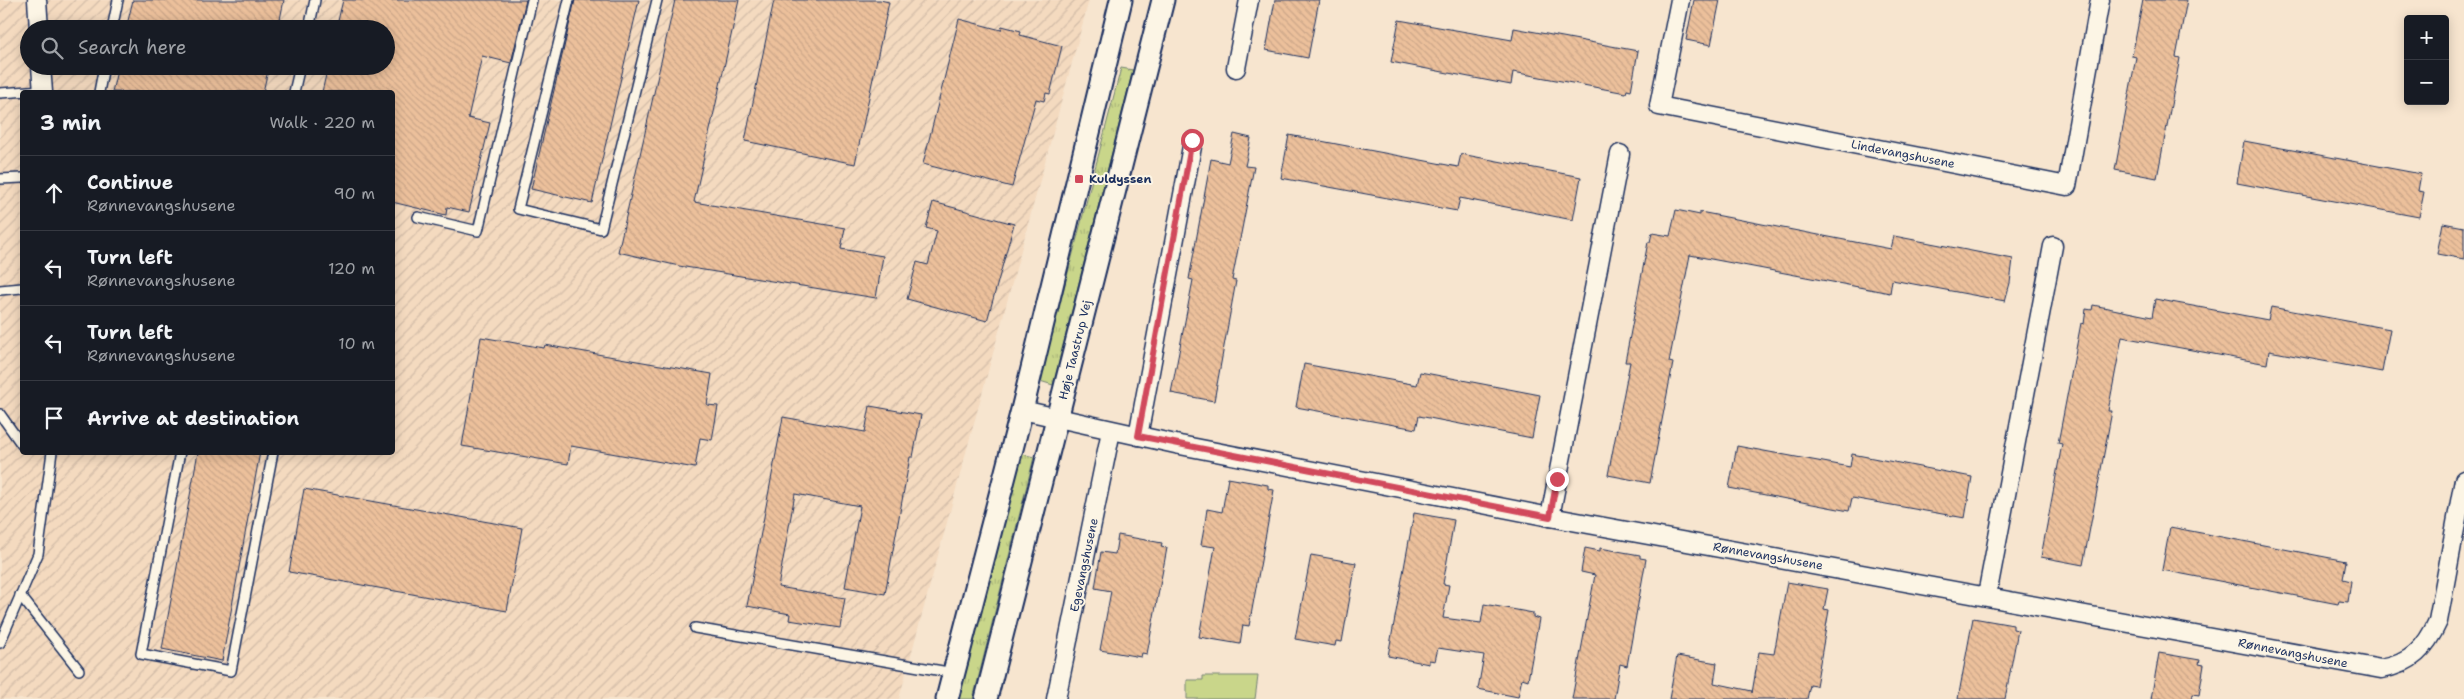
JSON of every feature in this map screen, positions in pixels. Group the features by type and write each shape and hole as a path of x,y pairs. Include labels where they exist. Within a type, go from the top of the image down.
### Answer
{"street":[{"path":"37,0 38,20"},
{"path":"947,699 1022,410 1122,0"},
{"path":"1236,68 1249,0"},
{"name":"Lindevangshusene","path":"1680,0 1660,106 2067,186 2100,0"},
{"name":"Høje Taastrup Vej","path":"986,699 1159,1"},
{"path":"42,75 43,90"},
{"path":"1138,436 1192,140"},
{"path":"1550,517 1620,154"},
{"path":"1987,596 2053,246"},
{"name":"Rønnevangshusene","path":"1022,410 1111,431 1550,517 2381,669 2394,667 2406,662 2425,646 2438,621 2464,480"},
{"name":"Egevangshusene","path":"1056,699 1111,431"}],"lane":[{"path":"114,20 118,0"},
{"path":"311,20 316,0"},
{"path":"418,217 478,231 532,0"},
{"path":"569,0 518,209 601,229 657,0"},
{"path":"99,90 102,75"},
{"path":"294,90 298,75"},
{"path":"0,93 20,92"},
{"path":"0,180 20,178"},
{"path":"0,290 20,288"},
{"path":"0,414 20,442"},
{"path":"0,643 38,554 52,455"},
{"path":"179,455 142,654 231,671 272,455"},
{"path":"20,595 79,670"},
{"path":"695,628 954,674"}],"shaded area":[{"path":"0,0 1089,0 899,699 0,699"}],"green space":[{"path":"1121,68 1133,70 1053,385 1040,381"},
{"path":"1022,454 1034,457 973,699 959,699"},
{"path":"1203,676 1258,676 1255,699 1187,699 1187,680 1203,680"}],"building":[{"path":"133,0 284,0 280,20 128,20"},
{"path":"343,0 526,0 511,63 482,56 468,118 490,123 469,212 447,207 446,215 395,203 395,90 322,90 326,75 395,75 395,20 338,20"},
{"path":"575,0 639,0 592,203 531,189"},
{"path":"675,0 739,0 694,202 845,228 841,249 883,256 876,298 679,266 618,252"},
{"path":"774,0 880,0 889,2 855,164 745,141"},
{"path":"1275,0 1319,0 1308,58 1266,50"},
{"path":"1694,0 1720,0 1711,45 1686,40"},
{"path":"2143,0 2187,0 2176,57 2180,58 2157,178 2115,170 2136,57 2132,56"},
{"path":"959,19 1001,30 1002,26 1021,31 1020,35 1062,46 1050,94 1046,93 1044,101 1036,99 1012,187 923,164"},
{"path":"1399,20 1512,40 1514,28 1638,51 1631,91 1627,90 1626,93 1513,72 1511,85 1391,62"},
{"path":"116,75 267,75 263,90 112,90"},
{"path":"1234,134 1251,138 1245,166 1254,167 1232,280 1236,281 1214,401 1171,393 1193,280 1189,279 1211,159 1228,163"},
{"path":"1289,135 1458,167 1461,154 1581,177 1573,220 1460,198 1457,211 1281,178"},
{"path":"2244,141 2421,174 2418,191 2424,192 2419,217 2237,183"},
{"path":"933,202 1014,224 987,321 907,299 917,262 928,265 937,231 926,228"},
{"path":"1676,210 1700,215 1700,212 1891,249 1894,236 2013,259 2010,283 2005,301 1892,280 1890,293 1690,255 1669,362 1673,363 1650,483 1608,475 1630,362 1625,362 1648,242 1650,242 1652,233 1670,236"},
{"path":"2443,223 2464,227 2464,259 2437,254"},
{"path":"2155,299 2268,320 2271,307 2390,329 2382,372 2269,351 2267,364 2122,337 2108,411 2112,411 2083,565 2041,557 2062,444 2058,443 2081,323 2084,324 2086,309 2092,310 2093,305 2152,317"},
{"path":"481,337 544,348 545,345 712,374 707,405 718,406 712,440 700,438 695,468 571,446 568,464 462,446"},
{"path":"1304,364 1417,385 1420,372 1540,395 1532,438 1419,416 1416,429 1296,407"},
{"path":"870,406 921,415 913,457 910,457 885,594 845,587 860,506 795,494 778,587 845,598 840,628 789,620 790,614 747,606 783,417 865,432"},
{"path":"1737,446 1850,467 1852,454 1972,477 1965,518 1852,498 1849,511 1729,488"},
{"path":"197,455 259,455 222,661 162,649"},
{"path":"1228,478 1268,485 1268,489 1274,490 1249,626 1243,625 1240,644 1199,637 1215,547 1201,545 1207,509 1222,512"},
{"path":"304,489 522,528 507,611 289,572"},
{"path":"1414,513 1454,520 1443,584 1449,585 1443,618 1481,623 1484,604 1533,613 1533,617 1539,619 1528,680 1522,678 1518,697 1478,689 1484,655 1438,648 1435,661 1429,660 1429,664 1388,656"},
{"path":"2170,527 2346,561 2343,579 2351,581 2348,602 2339,601 2338,604 2162,570"},
{"path":"1118,535 1162,543 1161,547 1167,548 1147,654 1142,653 1141,657 1100,650 1111,591 1095,588 1101,552 1115,554"},
{"path":"1585,548 1600,551 1600,548 1640,555 1640,558 1646,559 1627,666 1620,664 1614,699 1572,699 1595,575 1581,572"},
{"path":"1311,555 1356,563 1342,642 1336,641 1335,646 1295,639"},
{"path":"1787,582 1828,589 1824,609 1829,610 1816,686 1810,685 1807,699 1669,699 1677,656 1717,663 1714,683 1752,691 1752,693 1759,652 1774,654"},
{"path":"1973,618 2013,625 2013,629 2018,630 2005,699 1958,699"},
{"path":"2159,653 2200,660 2199,664 2204,665 2199,695 2193,694 2192,699 2151,699"}],"place":[{"name":"Kuldyssen","path":"1079,179"}],"route":[{"path":"1192,140 1138,436 1180,446 1550,517 1557,479"}]}
